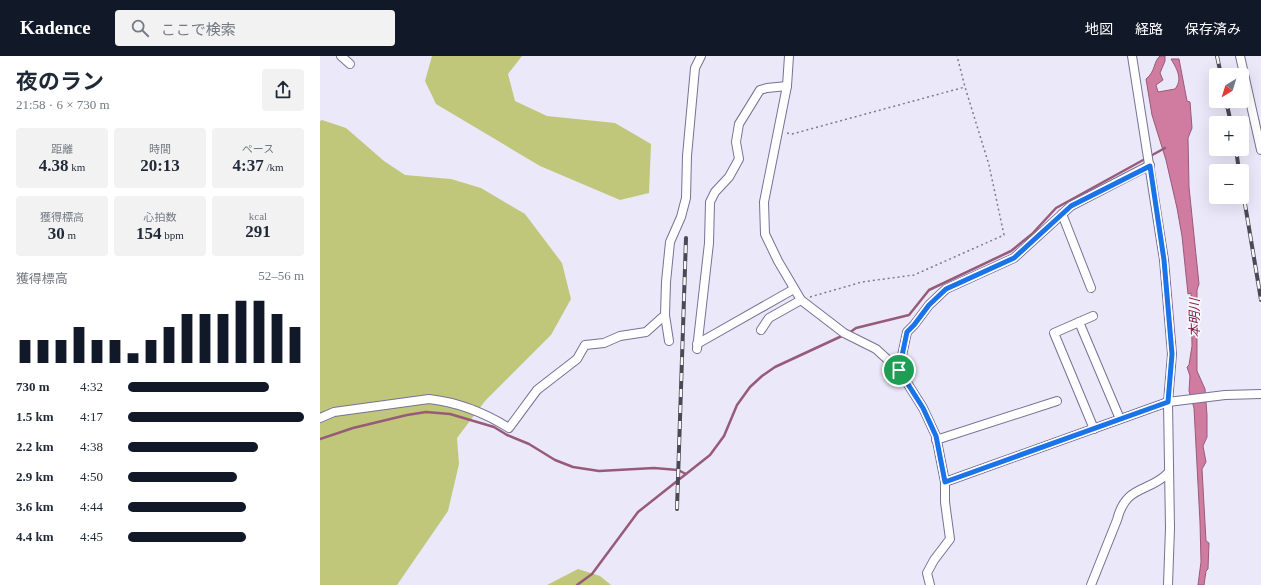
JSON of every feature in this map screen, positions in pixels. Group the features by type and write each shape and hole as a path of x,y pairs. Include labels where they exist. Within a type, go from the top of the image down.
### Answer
{"street":[{"path":"340,56 350,64"},
{"path":"669,341 665,315 666,282 670,242 686,198 687,156 696,68 701,56"},
{"path":"789,56 787,86 764,202 763,220 765,234 778,261 801,300 848,336 876,349 899,370 923,408 936,440 945,482 945,502 950,539 934,560 927,573 930,585"},
{"path":"1132,56 1148,150 1164,260 1172,354 1168,473 1170,528 1168,585"},
{"path":"1240,56 1261,150"},
{"path":"787,86 760,90 739,124 736,142 739,159 729,177 715,192 710,202 709,243 697,347 794,289"},
{"path":"899,370 907,332 929,305 946,289 1014,258 1071,206 1150,164"},
{"path":"1062,214 1091,288"},
{"path":"761,330 769,318 801,300"},
{"path":"320,418 334,412 429,399 442,400 491,417 508,428 537,390 577,359 586,345 604,343 620,336 646,332 665,315"},
{"path":"1093,316 1054,333 1094,429"},
{"path":"1080,322 1120,419"},
{"path":"945,482 1171,401 1261,394"},
{"path":"936,440 1056,401"},
{"path":"1091,585 1120,511 1133,492 1163,478 1168,473"}],"path":[{"path":"801,300 862,282 914,276 1004,234 989,165 965,87 958,56"},
{"path":"777,132 792,134 965,87"}],"green space":[{"path":"432,56 522,56 508,74 515,101 547,116 615,123 651,144 649,193 620,200 540,166 436,104 425,81"},
{"path":"322,120 346,128 384,161 405,175 451,179 481,188 525,214 562,263 571,299 551,335 485,401 457,438 459,464 448,511 397,585 320,585 320,121"},
{"path":"578,569 600,576 611,585 547,585"}],"water":[{"name":"本明川","path":"1160,56 1165,56 1165,61 1160,73 1163,80 1156,85 1158,92 1175,89 1179,82 1179,78 1177,70 1171,59 1179,59 1187,101 1190,102 1192,128 1188,138 1189,187 1199,284 1197,290 1197,371 1205,389 1207,415 1207,437 1203,446 1206,462 1202,469 1206,541 1209,543 1208,569 1206,571 1204,585 1198,585 1201,562 1200,522 1194,408 1189,391 1190,376 1187,367 1189,365 1192,346 1191,293 1188,294 1182,236 1177,208 1166,160 1152,115 1146,79"}],"waterway":[{"path":"849,333 856,328 909,315 929,290 1011,251 1032,234 1056,208 1165,148"},
{"path":"577,585 592,574 638,512 710,455 724,436 737,405 750,387 775,367 844,335"},
{"path":"320,439 353,428 407,415 426,412 450,414 494,427 507,435 529,444 555,460 573,467 599,471 654,468 678,470 686,474"}],"railway":[{"path":"1217,56 1220,68"},
{"path":"1228,108 1229,116"},
{"path":"1237,156 1238,164"},
{"path":"1245,204 1261,300"},
{"path":"677,509 686,238"}],"route":[{"path":"1150,166 1164,260 1172,354 1168,402 945,482 936,436 923,408 899,370 907,332 929,305 946,289 1014,258 1071,206 1150,166"}]}
